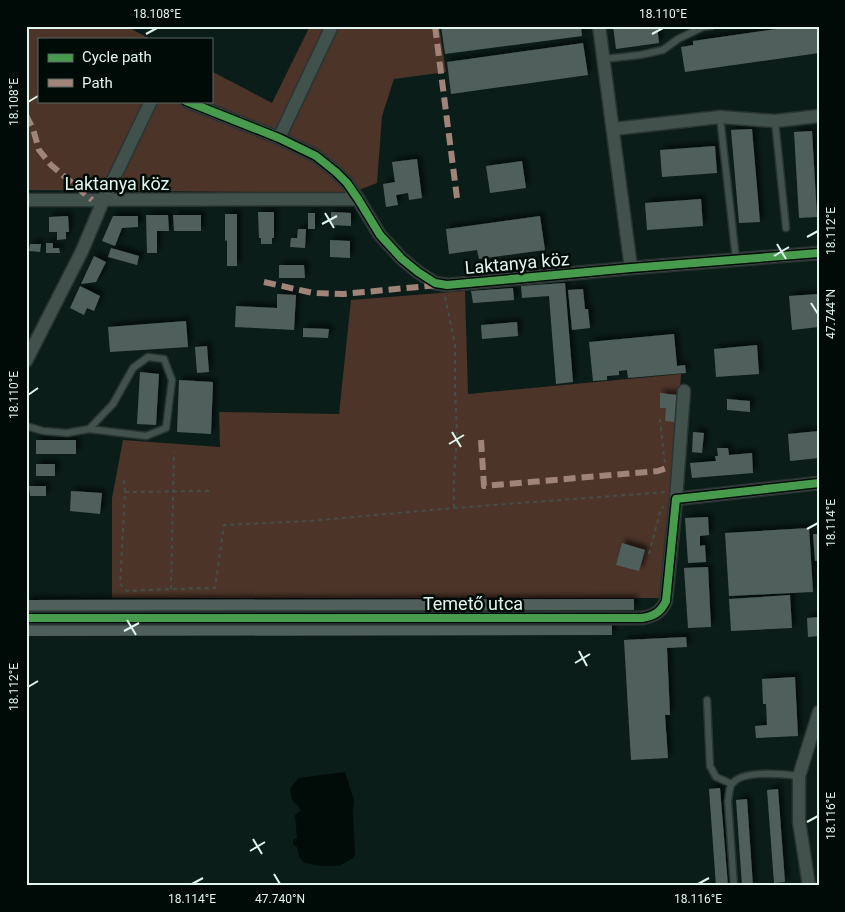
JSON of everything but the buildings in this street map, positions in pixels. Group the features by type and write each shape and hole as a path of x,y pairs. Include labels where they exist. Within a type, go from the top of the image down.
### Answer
{"street":[{"path":"279,138 332,26"},
{"path":"599,26 631,268"},
{"path":"26,361 82,251 103,201 151,102"},
{"name":"Laktanya köz","path":"189,102 279,138 316,156 336,172 358,199 380,235 402,259 435,283 447,285 819,253"},
{"path":"613,129 720,117 776,121 819,116"},
{"name":"Laktanya köz","path":"26,200 358,199"},
{"name":"Temető utca","path":"26,618 642,618 651,616 663,608 666,601 673,498 684,390"},
{"path":"673,498 819,483"},
{"path":"809,886 799,821 799,776 819,712"}],"lane":[{"path":"604,59 663,50 678,39 711,26"},
{"path":"720,117 736,259"},
{"path":"776,121 786,228"},
{"path":"26,426 43,431 67,433 89,429 146,436 166,428 172,380 164,359 148,357 133,368 113,404 89,429"},
{"path":"707,700 710,766 716,777 732,784"},
{"path":"734,886 728,801 732,784 751,775 770,773 799,776"}],"path":[{"path":"447,285 445,288 446,299 455,344 457,436 454,508"},
{"path":"660,419 665,465 668,468"},
{"path":"171,589 174,452"},
{"path":"124,480 120,584 127,591 215,588 224,525 309,521 454,508 673,498"},
{"path":"125,492 212,491"},
{"path":"649,554 661,508 673,498"}],"shaded area":[{"path":"26,26 126,26 148,38 38,38 38,102 212,102 212,72 272,103 310,26 439,26 446,72 394,79 382,116 377,183 351,193 26,190"},
{"path":"465,291 468,394 681,374 674,489 659,598 112,598 112,498 123,440 220,447 219,412 339,414 351,300"},
{"path":"345,772 354,800 355,855 339,866 321,866 305,863 299,857 297,847 293,845 293,840 297,838 295,815 301,810 292,799 290,788 299,778"}],"marked path":[{"path":"435,26 457,198"},
{"path":"26,115 33,129 39,150 51,165 92,200"},
{"path":"264,282 313,293 343,294 439,285"},
{"path":"481,440 484,486 658,471 667,468"}],"cycle path":[{"path":"189,102 279,138 316,156 347,183 380,235 402,259 435,283 447,285 819,253"},
{"path":"26,618 642,618 657,613 666,601 676,499 819,483"}]}
